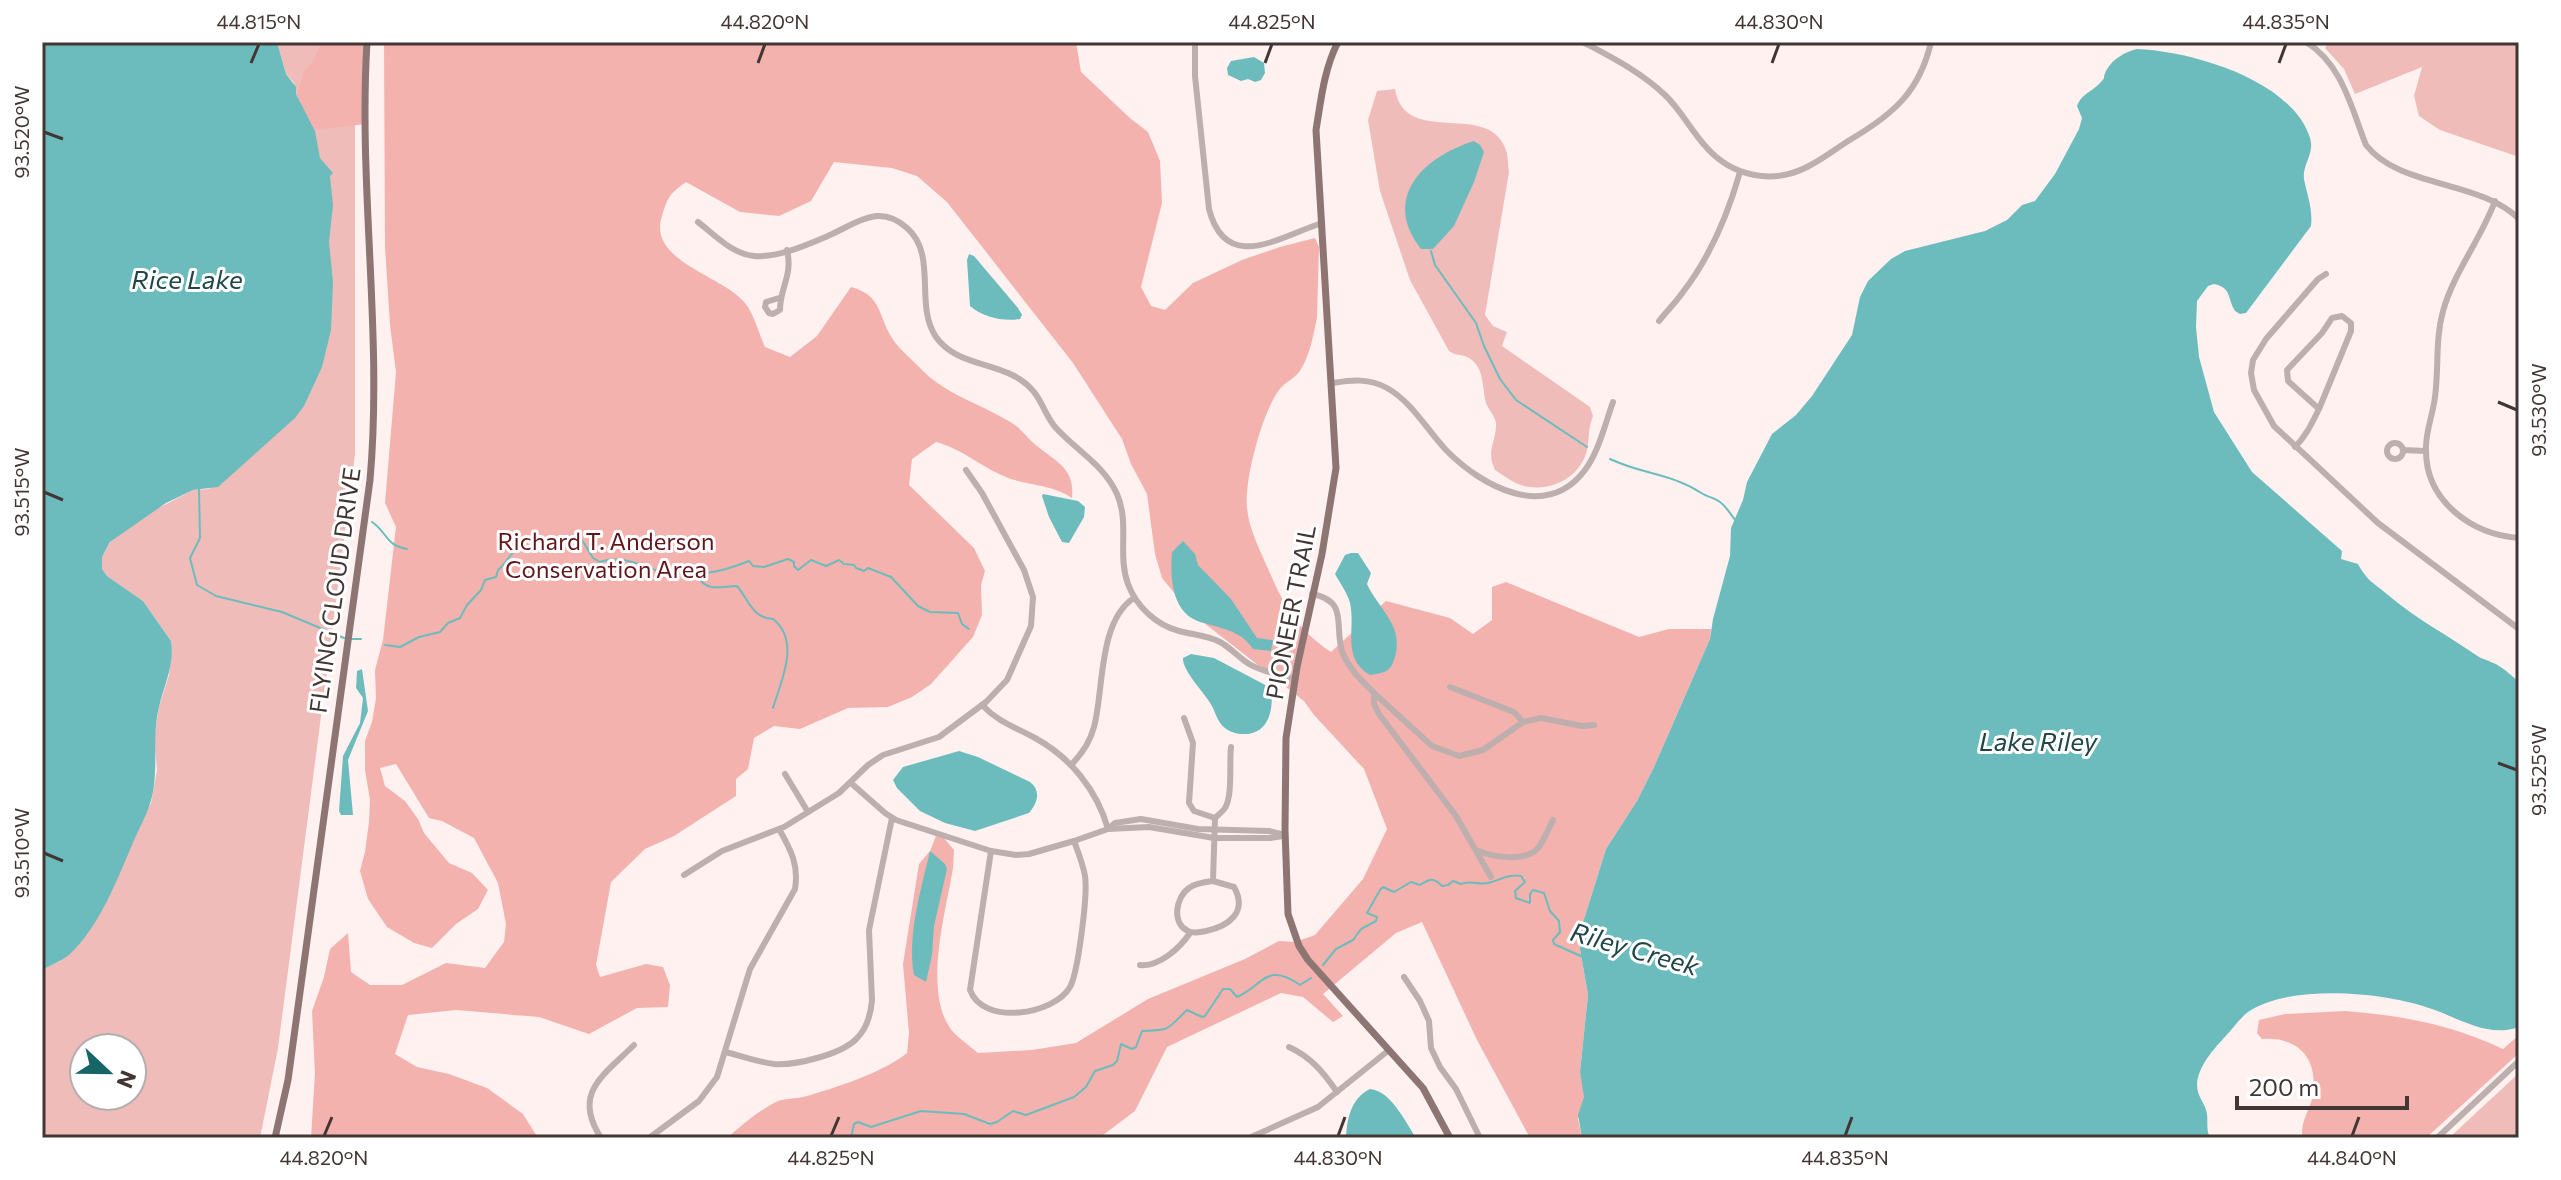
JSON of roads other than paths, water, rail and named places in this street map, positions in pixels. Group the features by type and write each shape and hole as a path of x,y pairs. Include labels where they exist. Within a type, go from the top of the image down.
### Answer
{"main road":[{"name":"FLYING CLOUD DRIVE","path":"275,1138 288,1080 307,945 374,434 375,374 365,178 367,42"},
{"name":"PIONEER TRAIL","path":"1338,42 1321,94 1316,130 1336,468 1286,738 1288,914 1299,946 1318,973 1423,1088 1450,1138"}],"street":[{"path":"1195,42 1195,76 1213,224 1230,243 1254,248 1322,223"},
{"path":"1583,42 1623,63 1666,96 1721,162 1740,172 1771,177 1805,168 1868,130 1895,109 1911,92 1923,72 1931,42"},
{"path":"2306,42 2322,53 2340,76 2366,145 2373,154 2404,170 2495,201 2519,219"},
{"path":"1659,321 1682,294 1709,251 1740,172"},
{"path":"2495,201 2487,222 2462,265 2443,311 2436,348 2436,394 2426,451 2428,470 2449,508 2471,525 2519,538"},
{"path":"698,222 733,250 755,256 787,250 826,237 863,217 887,217 906,226 921,252 928,316 938,340 956,355 1012,374 1022,381 1033,390 1056,428 1100,467 1110,480 1123,510 1124,569 1134,598 1165,626 1217,640 1255,667 1295,679"},
{"path":"779,298 790,274 787,250"},
{"path":"2326,274 2318,279 2270,334 2253,360 2251,373 2254,390 2274,426 2378,523 2519,629"},
{"path":"2295,447 2308,432 2319,409 2351,331 2351,323 2342,316 2332,318 2287,370 2288,381 2319,409"},
{"path":"2519,347 2519,375"},
{"path":"1333,383 1368,380 1385,386 1401,397 1447,451 1467,469 1507,493 1538,497 1568,486 1583,472 1592,459 1613,402"},
{"path":"2403,450 2426,451"},
{"path":"684,875 722,851 779,829 808,812 851,783 883,755 939,737 997,692 1014,667 1031,626 1033,597 1024,570 966,470"},
{"path":"1312,594 1333,604 1339,619 1342,651 1355,674 1432,746 1459,756 1483,750 1523,722 1541,718 1582,726 1594,725"},
{"path":"1071,765 1088,743 1093,730 1103,665 1117,616 1134,598"},
{"path":"1450,687 1514,712 1523,722"},
{"path":"1374,693 1374,704 1379,714 1433,784 1476,848 1491,877"},
{"path":"982,705 997,720 1046,744 1071,765 1091,792 1108,829"},
{"path":"1184,718 1193,743 1189,803 1194,811 1215,818"},
{"path":"1213,881 1215,818 1225,809 1231,747"},
{"path":"785,774 808,812"},
{"path":"851,783 892,818 991,851 1016,855 1029,854 1108,829 1149,827 1270,838 1285,835"},
{"path":"726,1052 771,1064 799,1063 846,1048 862,1033 871,1012 872,1000 870,918 892,818"},
{"path":"1476,848 1489,854 1527,855 1538,848 1553,820"},
{"path":"649,1138 699,1101 717,1077 750,969 795,889 797,867 779,829"},
{"path":"991,851 970,990 976,1002 988,1009 1014,1013 1041,1008 1061,998 1075,975 1086,879 1074,841"},
{"path":"1213,881 1234,887 1238,897 1236,912 1230,922 1220,928 1190,933 1178,919 1179,899 1192,886 1213,881"},
{"path":"1140,965 1152,966 1179,948 1190,933"},
{"path":"1404,977 1429,1021 1431,1048 1480,1138"},
{"path":"601,1138 590,1119 590,1094 598,1080 634,1045"},
{"path":"1289,1047 1309,1058 1337,1092"},
{"path":"1249,1138 1318,1107 1389,1050"},
{"path":"2437,1138 2519,1061"}],"water":[{"name":"Rice Lake","path":"42,42 277,42 286,74 296,87 296,94 315,131 320,158 333,173 330,176 333,205 329,242 333,282 331,330 322,367 295,418 218,487 193,490 166,503 110,542 102,557 102,569 107,576 143,601 171,641 170,666 157,718 153,792 115,884 90,930 69,955 42,970"},
{"name":"Lake Riley","path":"2137,49 2184,56 2237,72 2283,100 2300,118 2310,138 2311,149 2304,179 2311,226 2246,313 2235,311 2224,288 2214,284 2208,286 2197,301 2199,357 2214,412 2252,472 2342,551 2341,559 2358,564 2371,581 2409,612 2479,657 2502,668 2519,682 2519,1027 2485,1029 2413,1003 2365,995 2313,994 2266,1003 2241,1018 2213,1050 2201,1070 2197,1085 2206,1111 2210,1138 1582,1138 1578,1115 1584,1097 1580,1072 1588,995 1580,932 1606,849 1637,801 1654,767 1710,639 1730,556 1731,528 1747,482 1772,434 1796,415 1812,396 1852,335 1860,297 1868,281 1891,259 1905,251 1985,231 2007,220 2022,205 2035,201 2055,174 2079,129 2082,118 2077,106 2079,102 2102,81 2115,60"},
{"path":"1254,57 1264,63 1265,73 1261,80 1241,81 1228,75 1227,68 1231,61"},
{"path":"1474,141 1484,152 1454,226 1433,249 1421,249 1405,213 1413,182 1439,157"},
{"path":"969,254 1018,308 1022,315 1020,319 994,318 970,306"},
{"path":"1043,494 1078,501 1085,507 1084,517 1069,543 1062,542 1049,517"},
{"path":"1183,541 1195,554 1198,565 1231,599 1257,638 1273,640 1271,651 1253,649 1236,634 1200,622 1183,611 1174,593 1171,572 1172,552"},
{"path":"1358,553 1371,573 1367,584 1396,633 1394,659 1390,668 1381,673 1370,675 1355,660 1353,652 1350,603 1335,574 1345,555"},
{"path":"1191,654 1214,658 1271,688 1272,704 1268,719 1259,730 1243,734 1231,732 1223,726 1186,669 1183,658"},
{"path":"362,669 368,711 348,760 353,815 341,815 343,756 360,723 363,698 356,688 357,671"},
{"path":"959,751 1030,782 1036,789 1037,797 1029,813 975,831 945,823 920,811 897,788 893,780 903,767"},
{"path":"930,851 947,869 926,982 914,975 912,944"},
{"path":"1370,1089 1391,1101 1416,1138 1346,1138 1354,1103"}],"waterway":[{"path":"1431,251 1435,265 1476,323 1500,379 1516,400 1587,447"},
{"path":"1610,459 1691,487 1720,502 1736,521"},
{"path":"199,489 200,538 190,558 197,585 216,596 282,612 344,638"},
{"path":"372,522 390,542 407,549"},
{"path":"385,645 400,647 419,637 440,632 448,623 460,618 485,580 496,577 498,570 518,549 534,543 549,547 570,536 582,540 593,558 600,562 626,561 672,575 686,571 713,572 749,561 753,566 764,567 788,559 794,562 798,570 811,560 826,566 839,560 864,571 868,568 891,577 918,606 930,612 958,613 962,624 969,629"},
{"path":"689,573 694,578 698,576 710,587 737,586 756,612 773,619 781,628 786,638 786,662 773,708"},
{"path":"350,639 361,639"},
{"name":"Riley Creek","path":"1323,965 1336,949 1376,921 1377,917 1367,913 1383,887 1394,892 1411,882 1420,885 1434,880 1442,886 1453,881 1461,884 1484,883 1516,876 1521,876 1525,882 1515,891 1516,898 1530,903 1533,890 1544,893 1550,911 1559,921 1560,932 1553,940 1554,944 1585,958"},
{"name":"Riley Creek","path":"851,1138 854,1124 858,1122 871,1127 921,1111 964,1114 990,1124 1013,1111 1026,1115 1074,1097 1086,1087 1095,1071 1117,1061 1121,1044 1132,1049 1136,1047 1142,1031 1168,1028 1187,1010 1205,1016 1223,989 1230,989 1237,997 1272,975 1289,978 1300,985 1311,978"}],"park label":[{"name":"Richard T. Anderson Conservation Area","path":"606,554"}]}
